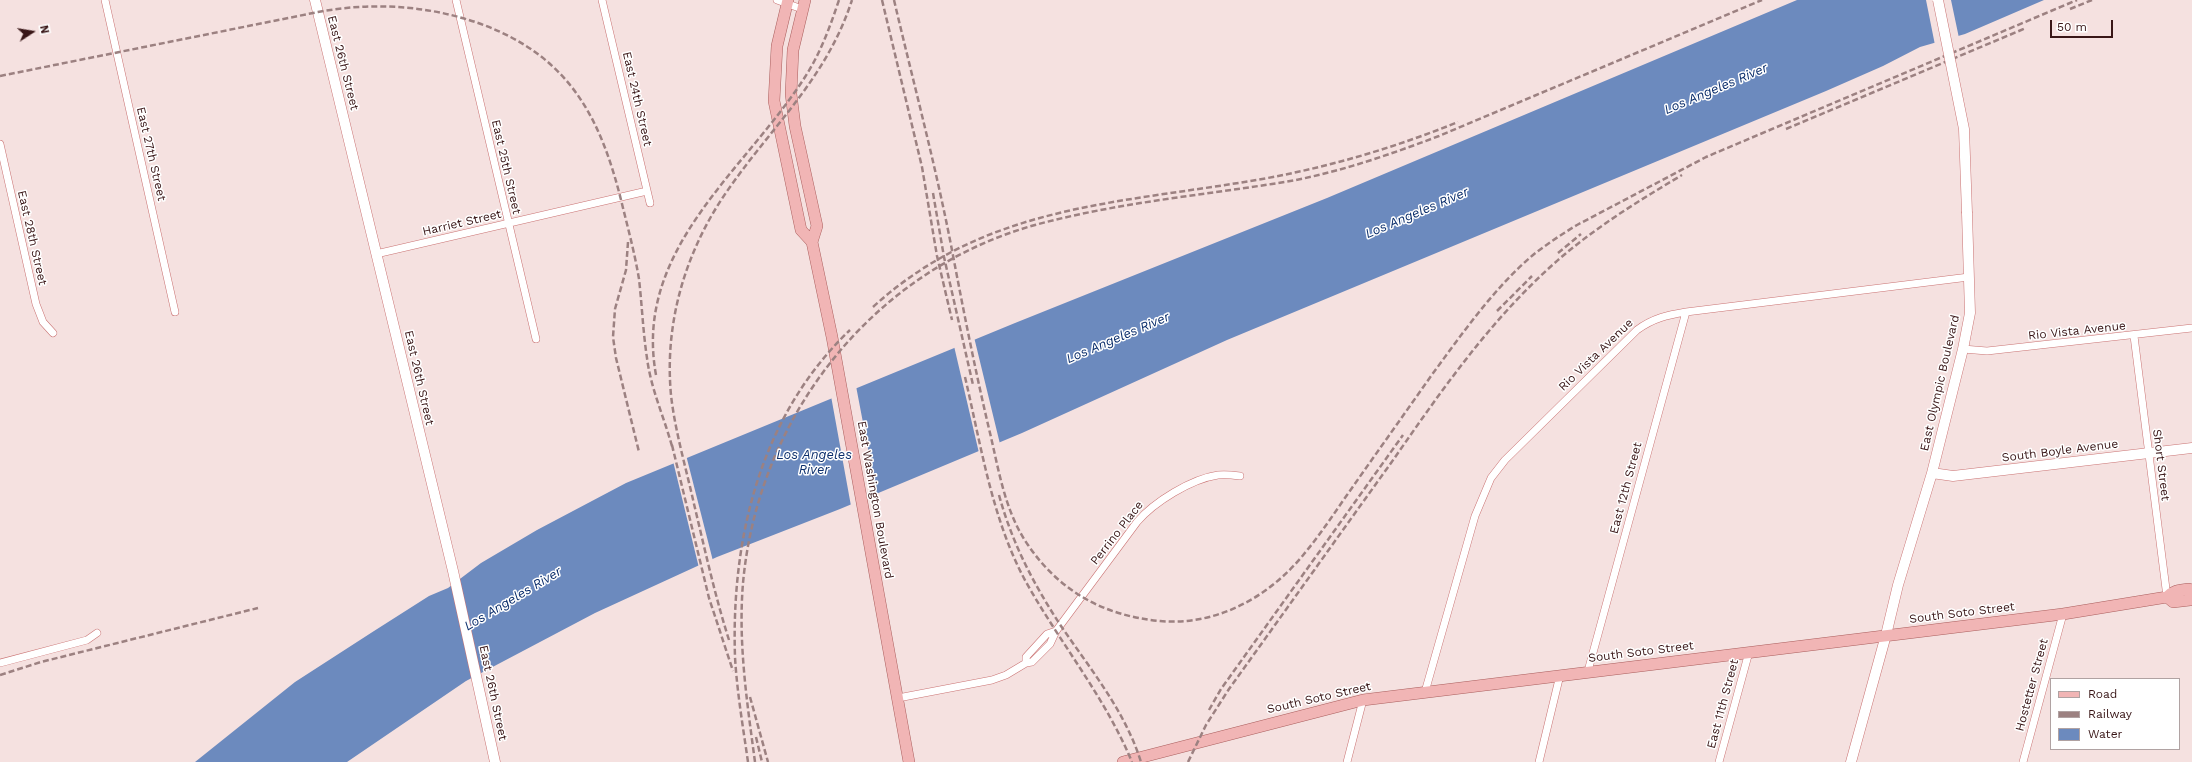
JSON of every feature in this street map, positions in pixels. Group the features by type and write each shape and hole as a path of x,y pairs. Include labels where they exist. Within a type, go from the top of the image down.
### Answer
{"main road":[{"name":"East 26th Street","path":"315,0 453,571 495,762"},
{"name":"East Olympic Boulevard","path":"1851,762 1886,635 1898,585 1932,473 1963,349 1970,313 1964,129 1938,0"},
{"name":"East Washington Boulevard","path":"784,1 776,53 775,107 801,230 812,242"},
{"name":"East Washington Boulevard","path":"804,5 793,50 791,98 795,126 817,226 812,242 839,373 909,762"},
{"name":"South Boyle Avenue","path":"1932,473 1953,476 2192,448"},
{"name":"South Soto Street","path":"1123,762 1363,700 1588,671 2063,614 2134,604 2167,597 2172,592 2189,589 2192,592"},
{"name":"South Soto Street","path":"2167,597 2173,602 2190,600 2192,597"}],"street":[{"name":"East 27th Street","path":"105,0 175,312"},
{"name":"East 25th Street","path":"456,0 536,339"},
{"name":"East 24th Street","path":"602,0 650,203"},
{"path":"784,1 804,5"},
{"name":"East 28th Street","path":"0,144 37,309 46,325 54,333"},
{"name":"Harriet Street","path":"376,254 647,191"},
{"name":"Rio Vista Avenue","path":"1425,692 1475,516 1491,478 1506,460 1637,330 1648,322 1663,316 1686,312 1969,277"},
{"name":"East 12th Street","path":"1588,671 1686,312"},
{"name":"Rio Vista Avenue","path":"1963,349 1987,351 2134,336 2192,328"},
{"name":"Short Street","path":"2134,336 2167,597"},
{"name":"Perrino Place","path":"898,698 992,680 1006,675 1026,663 1026,657 1047,634 1056,630 1137,522 1152,507 1168,495 1216,475 1240,476"},
{"name":"Hostetter Street","path":"2023,762 2063,614"},
{"path":"0,663 87,640 97,633"},
{"name":"East 11th Street","path":"1719,762 1749,652"},
{"path":"1539,762 1560,675"},
{"path":"1347,762 1363,700"}],"water":[{"name":"Los Angeles River","path":"1797,0 2044,0 1965,34 1920,47 1883,66 1826,91 1227,340 1022,433 840,509 717,557 595,613 466,681 347,762 195,762 295,682 429,596 448,588 481,563 537,530 626,483 1015,323 1327,198"}],"pier":[{"path":"1926,0 1951,0 1959,38 1935,45"},
{"path":"974,337 1000,444 979,453 954,346"},
{"path":"856,386 877,496 851,506 831,396"},
{"path":"686,455 713,561 699,568 673,461"}],"railway":[{"path":"656,375 653,330 661,289 677,250 699,214 780,112 805,77 824,40 839,0"},
{"path":"729,640 706,556 675,422 671,395 670,367 671,339 675,312 691,259 715,210 730,187 814,76 829,53 852,0"},
{"path":"882,0 922,167 937,256 952,320"},
{"path":"894,0 938,184 974,362 996,462 1008,505 1020,532 1028,545 1054,576 1069,588 1085,599 1121,614 1160,621 1202,619 1240,606 1275,583 1290,569 1321,532 1431,376 1479,312 1518,268 1549,243 1577,225 1706,157 2077,0"},
{"path":"755,762 746,695 742,650 743,583 753,522 772,463 799,408 834,358 875,314 923,276 977,246 1035,225 1093,211 1272,184 1315,176 1378,158 1439,136 1762,0"},
{"path":"2070,9 2092,0"},
{"path":"0,76 318,12 359,7 400,7 441,13 481,24 512,38 538,54 560,74 578,95 593,120 605,147 615,176 636,261 649,370 673,450"},
{"path":"1786,129 2026,28"},
{"path":"873,307 918,272 964,246 1012,226 1062,212 1113,202 1273,177 1320,167 1390,147 1458,122"},
{"path":"1188,762 1206,725 1229,689 1445,386 1484,337 1525,291 1563,255 1612,219 1682,175"},
{"path":"933,193 944,257 973,385"},
{"path":"1558,253 1581,234"},
{"path":"628,242 626,270 615,309 613,337 616,358 639,452"},
{"path":"1497,311 1532,276"},
{"path":"748,762 735,657 735,612 739,567 746,523 758,480 773,439 794,400 819,364 850,330"},
{"path":"965,377 982,455 996,508 1014,558 1039,605 1109,715 1132,762"},
{"path":"1209,710 1221,689 1403,435"},
{"path":"672,445 709,598 733,671"},
{"path":"999,495 1010,530 1033,579 1061,626 1117,708 1126,725 1141,762"},
{"path":"0,675 41,662 258,608"},
{"path":"750,697 768,762"},
{"path":"756,737 762,762"}]}
